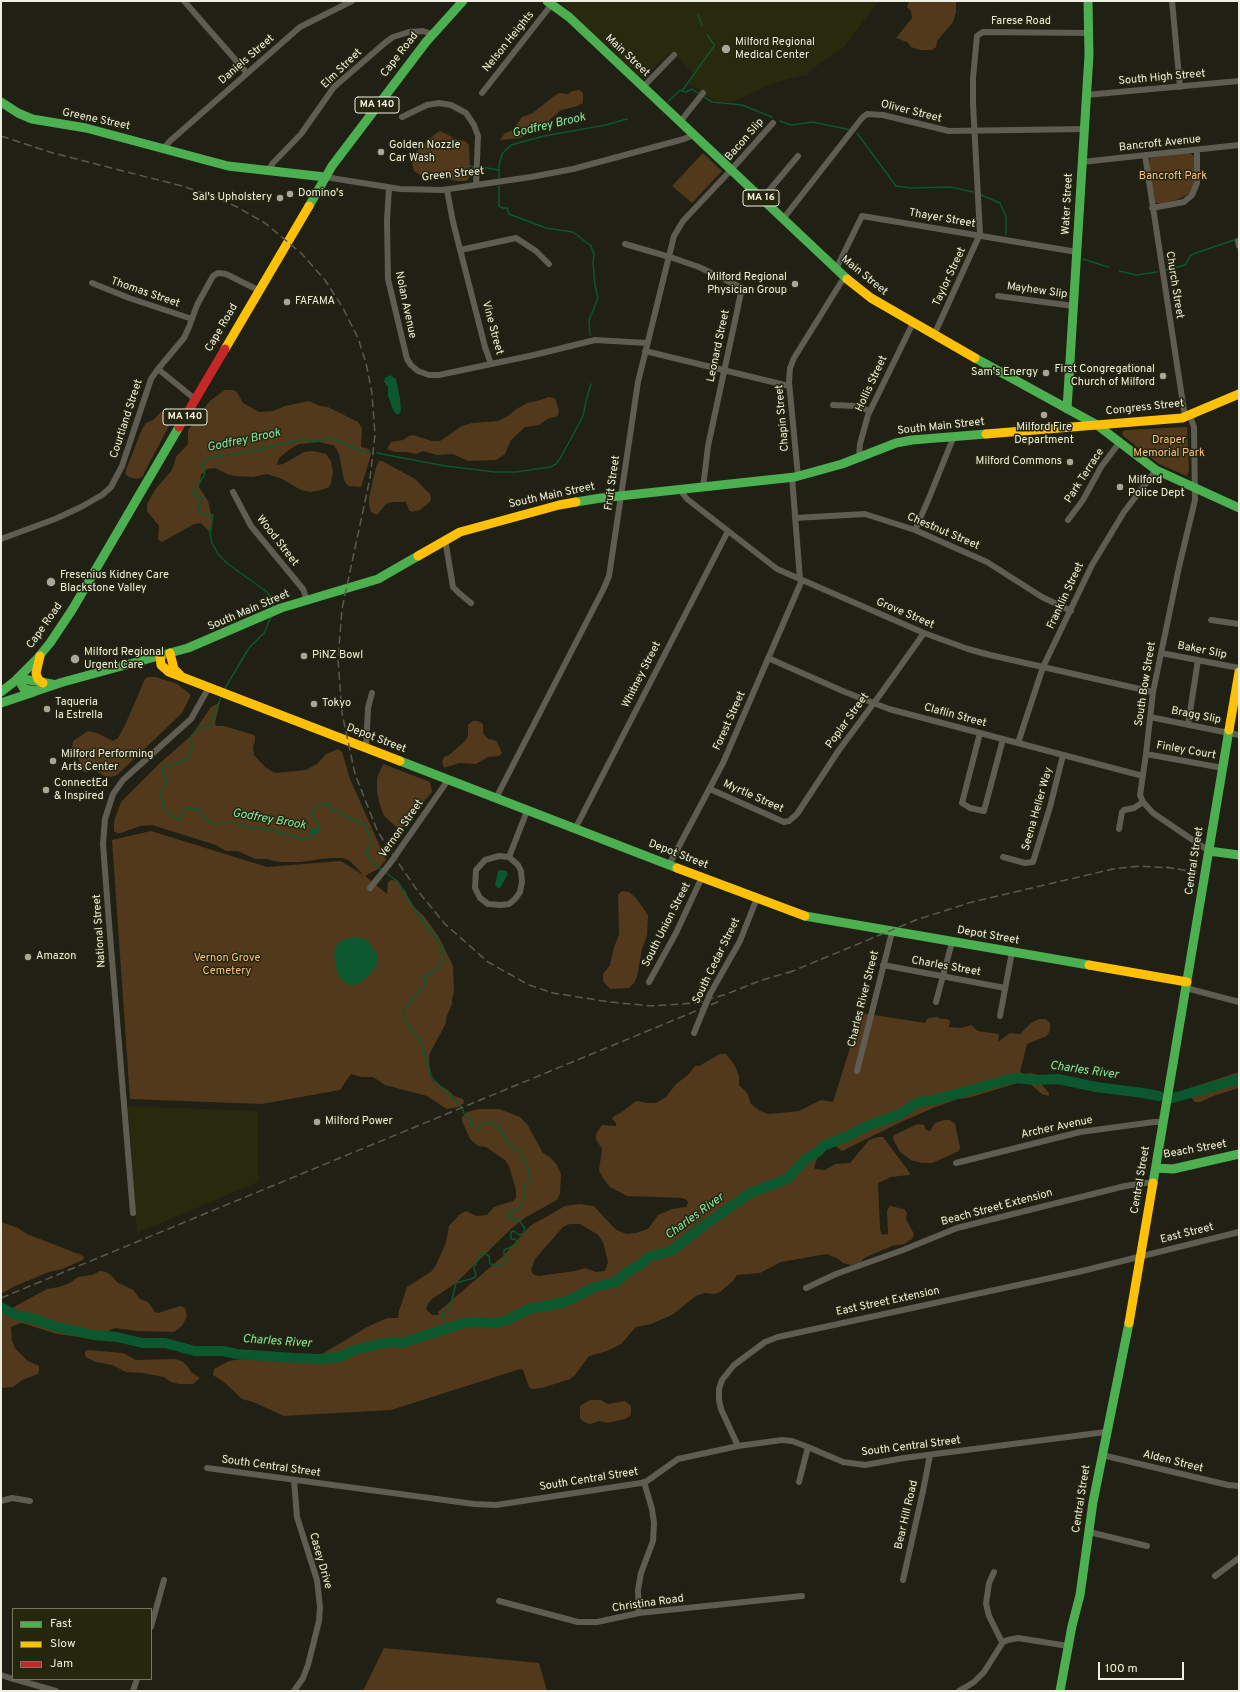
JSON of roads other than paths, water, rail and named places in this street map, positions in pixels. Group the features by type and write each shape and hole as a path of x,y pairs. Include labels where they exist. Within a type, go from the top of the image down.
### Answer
{"main road":[{"name":"Cape Road","path":"18,678 41,654 81,595 325,177 343,150 432,34 463,1"},
{"name":"Water Street","path":"1067,409 1086,95 1089,33 1088,1"},
{"name":"Main Street","path":"550,3 569,17 836,269 871,298 1097,426 1156,470 1239,508"},
{"name":"Greene Street","path":"1,102 18,113 32,119 86,128 189,154"},
{"name":"Green Street","path":"189,154 230,166 269,169 325,177"},
{"name":"Congress Street","path":"1097,426 1188,416 1239,394"},
{"name":"South Main Street","path":"18,678 24,689 30,691 40,687 60,683 201,644 273,611 378,579 446,539 476,527 551,507 594,498 703,488 795,477 842,464 896,443 912,440 1097,426"},
{"path":"170,653 174,669 181,676"},
{"path":"1,702 40,687 36,673 37,663 41,654"},
{"path":"160,656 161,665 166,671"},
{"name":"Depot Street","path":"146,660 166,671 527,811 757,898 815,918 1012,952 1186,985"},
{"name":"Central Street","path":"1060,1691 1068,1646 1080,1595 1106,1432 1125,1344 1156,1168 1239,672"},
{"name":"MA 140","path":"1,692 18,678"},
{"path":"1209,851 1239,855"},
{"name":"Beach Street","path":"1156,1168 1172,1169 1239,1154"}],"street":[{"path":"184,1 247,73"},
{"name":"Daniels Street","path":"164,148 170,141 300,27 352,1"},
{"path":"1172,1 1180,86"},
{"name":"Nelson Heights","path":"482,93 550,3"},
{"name":"Elm Street","path":"269,169 301,134 334,87 386,42 393,37 408,32 423,31 432,34"},
{"name":"Farese Road","path":"974,130 973,78 975,40 979,33 1089,33"},
{"path":"643,87 674,55"},
{"name":"South High Street","path":"1086,95 1239,81"},
{"path":"680,122 703,93"},
{"path":"402,117 425,106 437,103 451,105 466,113 473,123 478,136 476,186"},
{"name":"Oliver Street","path":"783,219 866,115 872,113 942,130 1084,128"},
{"name":"Bacon Slip","path":"731,170 773,123"},
{"name":"Taylor Street","path":"934,335 980,236 981,227 974,130"},
{"name":"Green Street","path":"325,177 389,188 411,190 447,190 543,175 577,168 684,139 693,135"},
{"name":"Bancroft Avenue","path":"1082,162 1239,145"},
{"path":"1152,208 1184,202 1192,195 1197,183 1197,150"},
{"name":"Church Street","path":"1145,155 1152,208 1188,416 1194,427 1195,488"},
{"path":"762,199 798,156"},
{"name":"Fruit Street","path":"496,798 607,582 612,566 634,403 645,351 674,236 681,224 731,170"},
{"name":"Nolan Avenue","path":"389,188 387,220 388,279 407,357 411,365 420,372 429,375 436,375 491,364"},
{"name":"Vine Street","path":"447,190 460,250 485,347 491,364 592,341 617,340 647,343"},
{"name":"Thayer Street","path":"836,269 862,216 1077,252"},
{"path":"460,250 510,238 518,238 539,253 549,264"},
{"path":"625,244 669,256"},
{"name":"Leonard Street","path":"669,256 702,268 742,288 708,446 703,488"},
{"name":"Courtland Street","path":"2,537 77,509 98,498 109,489 122,466 150,382 158,369 184,338 200,298 214,275 220,273 226,274 258,290"},
{"name":"Chapin Street","path":"795,477 789,372 793,361 845,276"},
{"name":"Thomas Street","path":"92,283 123,296 192,320"},
{"name":"Mayhew Slip","path":"998,296 1074,306"},
{"name":"Hollis Street","path":"860,457 860,444 870,412 913,323"},
{"path":"645,351 789,386"},
{"path":"158,369 195,399"},
{"path":"833,404 856,406 870,412"},
{"path":"915,530 954,436"},
{"name":"Park Terrace","path":"1068,520 1083,500 1101,467 1119,442"},
{"name":"Franklin Street","path":"1018,743 1043,667 1092,565 1124,512 1156,470"},
{"name":"Forest Street","path":"669,865 723,763 801,580 795,518 795,477"},
{"name":"South Bow Street","path":"1143,802 1140,795 1153,692 1179,567 1195,500 1195,488"},
{"name":"Grove Street","path":"680,490 687,500 776,569 924,633 968,649 1153,692"},
{"name":"Wood Street","path":"233,492 257,534 300,586 307,600"},
{"name":"Chestnut Street","path":"795,518 865,514 915,530 987,562 1042,597 1071,611"},
{"name":"Whitney Street","path":"575,829 728,531"},
{"path":"446,539 453,587 471,603"},
{"path":"1211,620 1239,624"},
{"name":"Poplar Street","path":"788,821 797,814 833,759 924,633"},
{"name":"Baker Slip","path":"1161,653 1239,668"},
{"name":"Claflin Street","path":"768,658 873,703 1099,766 1142,776"},
{"path":"1188,725 1198,660"},
{"name":"National Street","path":"133,1213 103,844 105,818 113,794 123,780 191,719 209,687"},
{"path":"366,748 367,709 372,693"},
{"name":"Bragg Slip","path":"1150,717 1239,735"},
{"path":"980,733 962,804 970,808 984,811 1003,739"},
{"name":"Finley Court","path":"1146,754 1223,768"},
{"name":"Seena Heller Way","path":"1003,857 1025,862 1033,862 1048,814 1063,755"},
{"name":"Vernon Street","path":"370,888 384,871 448,780"},
{"name":"Myrtle Street","path":"710,789 784,822 788,821"},
{"path":"1119,829 1122,812 1124,810 1134,808 1143,802 1153,813 1209,851"},
{"path":"509,857 527,811"},
{"path":"499,856 509,857 518,865 521,871 522,882 520,892 509,904 488,904 480,898 475,888 476,870 485,860 499,856"},
{"name":"South Union Street","path":"649,982 676,933 702,877"},
{"name":"South Cedar Street","path":"694,1033 710,994 732,958 740,941 757,898"},
{"name":"Charles River Street","path":"857,1071 892,932"},
{"path":"936,1002 952,942"},
{"path":"1000,1016 1012,952"},
{"name":"Charles Street","path":"883,965 1005,988"},
{"path":"1186,985 1239,1002"},
{"name":"Archer Avenue","path":"956,1163 1080,1132 1163,1122"},
{"name":"Beach Street Extension","path":"806,1288 836,1274 903,1250 957,1228 1126,1186 1153,1182"},
{"name":"East Street","path":"1140,1256 1239,1232"},
{"name":"East Street Extension","path":"738,1446 721,1409 719,1389 722,1380 734,1365 766,1342 778,1337 808,1329 981,1293 1140,1256"},
{"name":"South Central Street","path":"207,1468 487,1505 507,1504 644,1482 678,1459 738,1446 782,1440 792,1441 843,1462 865,1465 904,1458 1106,1432"},
{"path":"799,1482 808,1447"},
{"name":"Bear Hill Road","path":"903,1580 930,1455"},
{"name":"Alden Street","path":"1102,1455 1228,1485 1239,1486"},
{"name":"Casey Drive","path":"294,1480 297,1517 317,1580 320,1607 319,1621 308,1665 303,1678 294,1691"},
{"path":"638,1613 638,1590 641,1573 653,1541 654,1523 652,1509 644,1482"},
{"path":"1,1501 12,1498 30,1501"},
{"path":"1089,1532 1147,1546"},
{"path":"1215,1576 1239,1558"},
{"path":"994,1572 989,1583 986,1604 989,1616 1002,1642"},
{"path":"152,1623 164,1580"},
{"name":"Christina Road","path":"499,1602 578,1622 597,1622 638,1613 802,1596"},
{"path":"958,1691 974,1682 984,1672 1002,1642 1018,1638 1068,1646"},
{"path":"1,1675 12,1679"},
{"path":"17,1680 56,1691"},
{"path":"133,1691 137,1680"}],"waterway":[{"path":"698,15 702,25"},
{"path":"682,91 714,46 707,35"},
{"name":"Godfrey Brook","path":"668,102 680,90 686,92 692,89 698,93"},
{"name":"Godfrey Brook","path":"704,97 712,102 742,105 772,117"},
{"name":"Godfrey Brook","path":"499,177 499,166 502,154 511,145 544,136 606,125 627,119"},
{"name":"Godfrey Brook","path":"780,121 791,125 813,122 851,130"},
{"name":"Godfrey Brook","path":"857,133 896,186 911,188 951,187 973,192"},
{"path":"470,166 474,167"},
{"path":"481,167 499,170"},
{"name":"Godfrey Brook","path":"499,186 499,206 507,208 509,214 546,228 573,232 591,246 594,254 593,262 595,286 598,298 589,320 590,335"},
{"name":"Godfrey Brook","path":"981,195 1000,203 1006,217 1006,235"},
{"name":"Godfrey Brook","path":"1166,270 1185,265 1191,255 1237,239"},
{"name":"Godfrey Brook","path":"1083,259 1108,267"},
{"name":"Godfrey Brook","path":"1119,271 1136,275 1157,272"},
{"name":"Godfrey Brook","path":"377,453 445,466 495,472 516,472 550,467 556,464 561,457 583,416 591,384"},
{"name":"Godfrey Brook","path":"273,607 272,599 267,592 228,564 218,554 212,543 210,534 213,515 200,514 198,507 202,499 192,494 205,474 202,466 203,462 208,458 256,451 303,439 314,442 327,438 334,439 358,450 370,452"},
{"name":"Godfrey Brook","path":"224,690 249,648 264,633 271,617"},
{"name":"Godfrey Brook","path":"222,695 210,725 201,727 191,736 192,749 187,759 163,768 162,772 167,780 160,795 165,810 180,820 183,812 187,808 198,809 203,817 213,824 234,823 250,828 263,828 303,839 309,838 313,832"},
{"name":"Godfrey Brook","path":"316,831 319,826 314,820 314,816 310,813 320,805 330,803 331,810 341,812 346,817 364,823 372,843 366,852 372,862 383,871"},
{"name":"Godfrey Brook","path":"386,873 397,881 421,919 433,934 442,948 444,961 433,972 424,977 426,983 405,1009 405,1021 420,1039 432,1078 463,1109 463,1112 471,1120 470,1124 477,1129 482,1124 486,1123 499,1125 503,1136 515,1150 519,1149 528,1168 530,1181 523,1187 526,1190 523,1201 518,1210 506,1214 509,1218 519,1220 525,1229 523,1234 519,1235 514,1231 511,1232 511,1239 515,1239 518,1242 504,1250 504,1254 508,1260 500,1266 490,1264 489,1256 484,1253 480,1255 474,1268 476,1275 474,1278 456,1283 450,1308 442,1315 447,1323 443,1329"},
{"name":"Charles River","path":"1,1307 15,1315 93,1335 117,1337 142,1343 165,1343 195,1351 223,1351 237,1354 295,1358 320,1359 340,1357 354,1350 379,1344 394,1342 402,1343 464,1323 496,1323 507,1320 531,1308 565,1302 595,1287 616,1282 627,1272 643,1263 648,1257 671,1251 750,1193 787,1179 805,1160 819,1151 823,1146 867,1126 898,1115 919,1102 934,1100 1014,1078 1037,1080 1058,1079 1096,1087 1159,1096"},
{"name":"Charles River","path":"1173,1098 1239,1079"}],"railway":[{"path":"1,136 53,153 182,186 215,197 237,207 265,223 302,254 325,280 343,308 358,338 366,363 372,393 375,435 370,478 342,609 338,660 342,713 355,774 377,830 417,890 445,924 488,962 529,985 553,993 610,1002 652,1006 695,1003 724,995 762,980 793,971"},
{"path":"788,973 916,920 972,902 1113,869 1140,866 1171,868"},
{"path":"1166,867 1194,872"},
{"path":"1,1298 720,1001"}],"place":[{"name":"Milford Regional Medical Center","path":"726,49"},
{"name":"Golden Nozzle Car Wash","path":"381,152"},
{"name":"Domino's","path":"290,194"},
{"name":"Sal's Upholstery","path":"280,198"},
{"name":"Milford Regional Physician Group","path":"795,284"},
{"name":"FAFAMA","path":"287,302"},
{"name":"Sam's Energy","path":"1046,373"},
{"name":"First Congregational Church of Milford","path":"1163,376"},
{"name":"Milford Fire Department","path":"1044,415"},
{"name":"Milford Commons","path":"1070,462"},
{"name":"Milford Police Dept","path":"1120,487"},
{"name":"Fresenius Kidney Care Blackstone Valley","path":"51,582"},
{"name":"PiNZ Bowl","path":"304,656"},
{"name":"Milford Regional Urgent Care","path":"75,659"},
{"name":"Tokyo","path":"314,704"},
{"name":"Taqueria la Estrella","path":"47,709"},
{"name":"Milford Performing Arts Center","path":"53,761"},
{"name":"ConnectEd & Inspired","path":"46,790"},
{"name":"Amazon","path":"28,957"},
{"name":"Milford Power","path":"317,1122"}],"park label":[{"name":"Bancroft Park","path":"1173,177"},
{"name":"Draper Memorial Park","path":"1169,447"},
{"name":"Vernon Grove Cemetery","path":"227,965"}]}
